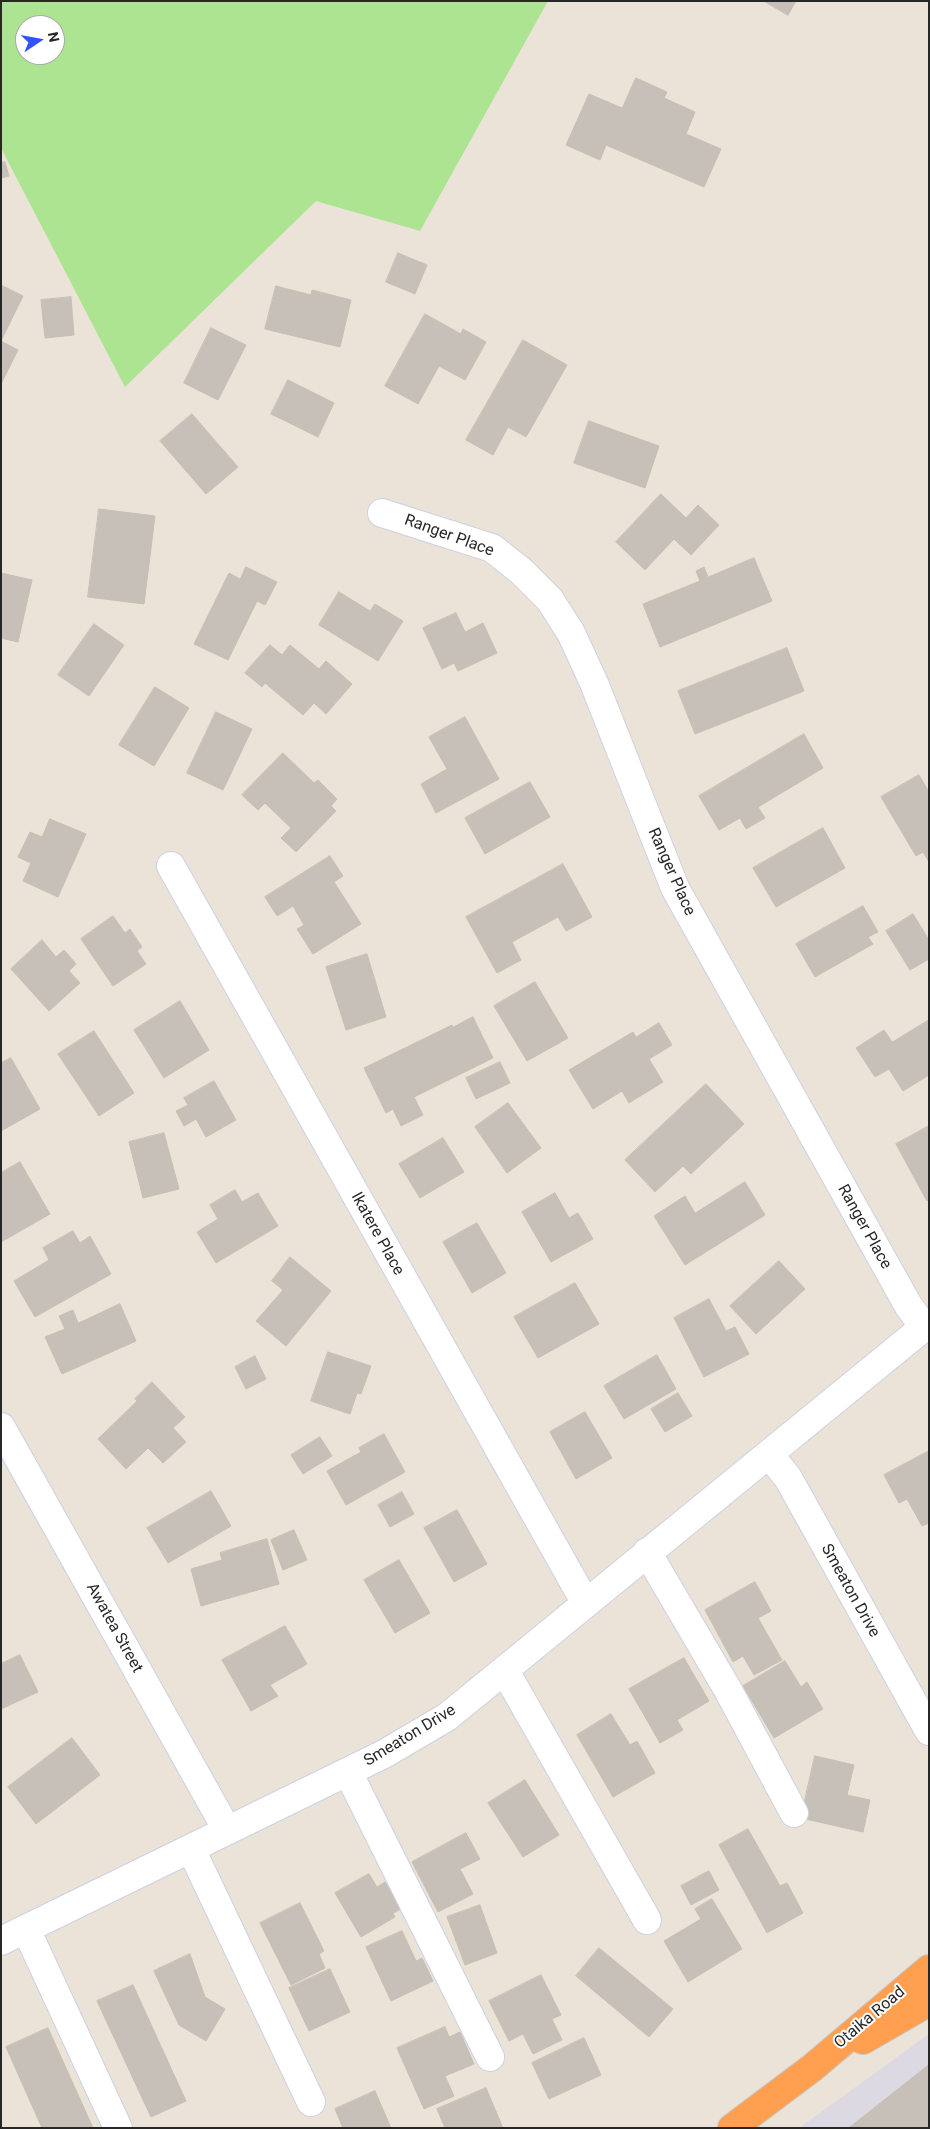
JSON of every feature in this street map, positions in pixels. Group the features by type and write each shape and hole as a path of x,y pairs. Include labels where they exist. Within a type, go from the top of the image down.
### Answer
{"highway":[{"name":"Otaika Road","path":"732,2128 812,2068 929,1968"},
{"name":"Otaika Road","path":"812,2068 929,2002"}],"street":[{"name":"Ranger Place","path":"382,513 492,548 521,571 550,600 571,633 594,683 674,888 908,1305 926,1325"},
{"name":"Ikatere Place","path":"170,866 585,1602"},
{"name":"Smeaton Drive","path":"1,1941 348,1772 410,1740 447,1717 505,1671 585,1602 926,1325"},
{"name":"Awatea Street","path":"1,1427 227,1830"},
{"name":"Smeaton Drive","path":"769,1454 788,1478 929,1731"},
{"path":"647,1552 728,1690 794,1813"},
{"path":"505,1671 647,1920"},
{"path":"348,1772 490,2057"},
{"path":"191,1849 311,2102"},
{"path":"26,1929 118,2128"}],"shaded area":[{"path":"929,2034 929,2128 799,2128"}],"green space":[{"path":"1,1 548,1 420,231 316,201 125,387 1,148"}],"building":[{"path":"764,1 796,1 788,15"},
{"path":"636,78 667,92 664,98 695,112 686,134 721,149 704,187 606,145 600,160 566,145 589,94 622,108"},
{"path":"5,162 9,176 1,178 1,163"},
{"path":"398,253 427,265 415,294 386,282"},
{"path":"1,285 23,296 1,341"},
{"path":"276,286 311,295 312,290 351,300 340,347 265,329"},
{"path":"71,297 74,335 45,338 41,300"},
{"path":"425,314 461,334 463,329 486,342 465,380 439,366 418,404 385,386"},
{"path":"211,328 246,345 218,400 184,383"},
{"path":"523,340 567,365 526,437 508,427 493,455 466,440"},
{"path":"1,341 18,350 1,384"},
{"path":"288,380 334,403 318,437 271,414"},
{"path":"192,414 238,467 206,494 160,441"},
{"path":"589,421 659,446 645,488 574,463"},
{"path":"661,494 686,518 698,505 719,525 691,555 674,539 645,570 616,542"},
{"path":"99,509 155,516 144,604 88,597"},
{"path":"754,558 772,601 660,647 643,604 700,581 696,571 704,567 708,577"},
{"path":"246,567 277,582 265,605 257,601 228,660 194,644 229,573 240,579"},
{"path":"1,573 32,580 18,642 1,638"},
{"path":"339,592 370,611 375,604 403,621 378,661 319,625"},
{"path":"456,613 465,632 483,623 497,653 458,671 454,663 442,669 423,628"},
{"path":"94,624 124,645 89,696 58,675"},
{"path":"270,645 282,655 290,645 319,669 326,661 352,684 326,714 314,703 303,715 265,683 262,687 245,673"},
{"path":"787,648 804,691 695,734 678,691"},
{"path":"155,687 189,708 154,766 119,745"},
{"path":"216,712 252,729 223,790 187,773"},
{"path":"465,717 499,779 436,813 421,784 447,769 429,737"},
{"path":"804,734 823,768 758,807 765,818 746,829 740,818 719,830 699,796"},
{"path":"283,753 314,783 318,780 337,799 331,806 336,811 296,852 281,838 291,828 265,803 258,810 242,795"},
{"path":"919,775 929,792 929,862 923,852 916,856 881,797"},
{"path":"530,782 550,817 485,854 465,818"},
{"path":"50,819 86,834 58,897 23,881 31,863 18,857 30,832 42,837"},
{"path":"823,828 845,868 776,907 753,868"},
{"path":"330,856 343,876 334,882 361,924 313,954 297,929 304,925 293,906 277,916 265,897"},
{"path":"563,864 592,917 566,931 558,917 512,942 521,960 497,973 466,917"},
{"path":"863,906 878,932 868,937 873,944 815,977 796,944"},
{"path":"913,914 929,940 929,959 910,970 886,931"},
{"path":"113,916 125,933 130,929 142,947 137,951 146,964 113,986 81,939"},
{"path":"42,940 56,957 64,950 76,964 69,971 80,983 49,1011 11,969"},
{"path":"367,954 386,1017 346,1030 326,967"},
{"path":"535,982 568,1038 527,1061 494,1006"},
{"path":"180,1001 209,1050 164,1078 134,1030"},
{"path":"473,1017 493,1058 414,1097 423,1115 401,1126 393,1109 386,1113 364,1068 452,1025 453,1027"},
{"path":"929,1020 929,1075 903,1091 889,1069 875,1077 856,1048 884,1030 892,1042"},
{"path":"659,1023 672,1045 649,1059 663,1082 629,1103 622,1091 593,1109 569,1070 633,1032 636,1037"},
{"path":"94,1031 134,1093 99,1116 58,1054"},
{"path":"11,1058 40,1109 1,1131 1,1063"},
{"path":"500,1062 510,1083 476,1099 466,1078"},
{"path":"214,1081 236,1120 206,1137 196,1119 184,1126 176,1111 188,1105 184,1098"},
{"path":"706,1084 744,1124 691,1174 683,1166 655,1192 625,1160"},
{"path":"508,1103 541,1148 507,1173 475,1127"},
{"path":"929,1126 929,1200 927,1201 896,1144"},
{"path":"164,1133 179,1189 143,1198 129,1142"},
{"path":"443,1138 464,1172 420,1198 399,1164"},
{"path":"20,1162 50,1214 1,1242 1,1173"},
{"path":"745,1182 765,1215 685,1265 654,1216 685,1196 695,1213"},
{"path":"235,1190 242,1202 258,1193 278,1226 216,1263 197,1232 218,1219 210,1205"},
{"path":"555,1193 569,1218 578,1213 593,1239 551,1262 522,1212"},
{"path":"477,1223 506,1273 472,1293 443,1242"},
{"path":"73,1231 80,1243 90,1236 111,1274 35,1317 14,1281 49,1260 43,1248"},
{"path":"290,1257 331,1291 286,1346 256,1321 283,1290 272,1281"},
{"path":"779,1261 805,1289 756,1334 730,1306"},
{"path":"575,1283 599,1324 538,1358 514,1317"},
{"path":"709,1299 726,1331 735,1327 749,1354 704,1377 674,1318"},
{"path":"120,1304 136,1341 62,1374 45,1337 65,1329 59,1316 73,1310 78,1323"},
{"path":"328,1352 371,1366 361,1394 357,1393 350,1414 311,1401"},
{"path":"657,1355 676,1389 624,1419 604,1386"},
{"path":"255,1356 266,1379 246,1389 235,1367"},
{"path":"152,1382 185,1417 173,1428 186,1442 163,1463 148,1448 126,1469 98,1439 137,1401 135,1399"},
{"path":"678,1393 692,1416 665,1432 651,1409"},
{"path":"585,1412 612,1458 576,1479 550,1432"},
{"path":"384,1434 405,1472 346,1505 327,1471 361,1452 359,1448"},
{"path":"320,1437 332,1456 303,1474 291,1455"},
{"path":"929,1451 929,1523 922,1526 907,1499 899,1503 884,1475"},
{"path":"211,1491 231,1526 168,1563 147,1528"},
{"path":"402,1492 414,1514 390,1527 378,1505"},
{"path":"457,1510 487,1564 454,1582 424,1528"},
{"path":"294,1530 307,1560 283,1570 271,1540"},
{"path":"267,1539 279,1584 201,1606 191,1569 222,1560 220,1553"},
{"path":"399,1560 430,1613 395,1633 364,1580"},
{"path":"755,1582 771,1611 758,1618 782,1660 754,1675 743,1656 733,1662 705,1610"},
{"path":"285,1626 307,1664 270,1685 278,1696 251,1711 222,1660"},
{"path":"20,1655 38,1692 1,1709 1,1664"},
{"path":"684,1658 709,1701 677,1720 683,1730 660,1743 629,1689"},
{"path":"785,1661 801,1687 807,1682 823,1709 774,1738 743,1686"},
{"path":"611,1714 630,1745 637,1741 655,1773 613,1797 577,1735"},
{"path":"72,1738 100,1775 36,1824 8,1787"},
{"path":"815,1756 854,1765 847,1795 870,1800 863,1832 801,1818"},
{"path":"525,1780 559,1835 523,1857 488,1803"},
{"path":"748,1829 780,1886 787,1883 803,1913 767,1933 719,1845"},
{"path":"466,1833 480,1859 460,1869 473,1894 438,1912 412,1862"},
{"path":"709,1871 719,1890 691,1905 681,1886"},
{"path":"369,1874 377,1887 385,1882 401,1909 393,1913 395,1917 361,1937 335,1893"},
{"path":"712,1899 742,1949 688,1982 664,1941 701,1919 695,1909"},
{"path":"300,1903 324,1951 319,1954 325,1968 291,1985 260,1923"},
{"path":"480,1905 497,1953 465,1965 447,1917"},
{"path":"402,1931 416,1961 422,1958 433,1981 391,2001 366,1947"},
{"path":"599,1948 673,2009 649,2037 576,1976"},
{"path":"190,1954 205,1997 225,2009 206,2041 179,2025 154,1971"},
{"path":"330,1969 350,2012 309,2031 289,1988"},
{"path":"541,1975 561,2015 552,2019 562,2040 533,2054 523,2034 509,2041 489,2001"},
{"path":"133,1985 186,2101 151,2117 97,2001"},
{"path":"445,2027 449,2037 460,2032 474,2064 445,2076 454,2096 424,2109 397,2048"},
{"path":"48,2028 93,2128 42,2128 6,2047"},
{"path":"584,2038 601,2075 549,2099 532,2063"},
{"path":"929,2065 929,2128 849,2128"},
{"path":"486,2088 503,2128 445,2128 437,2109"},
{"path":"375,2091 391,2128 343,2128 335,2109"}]}
